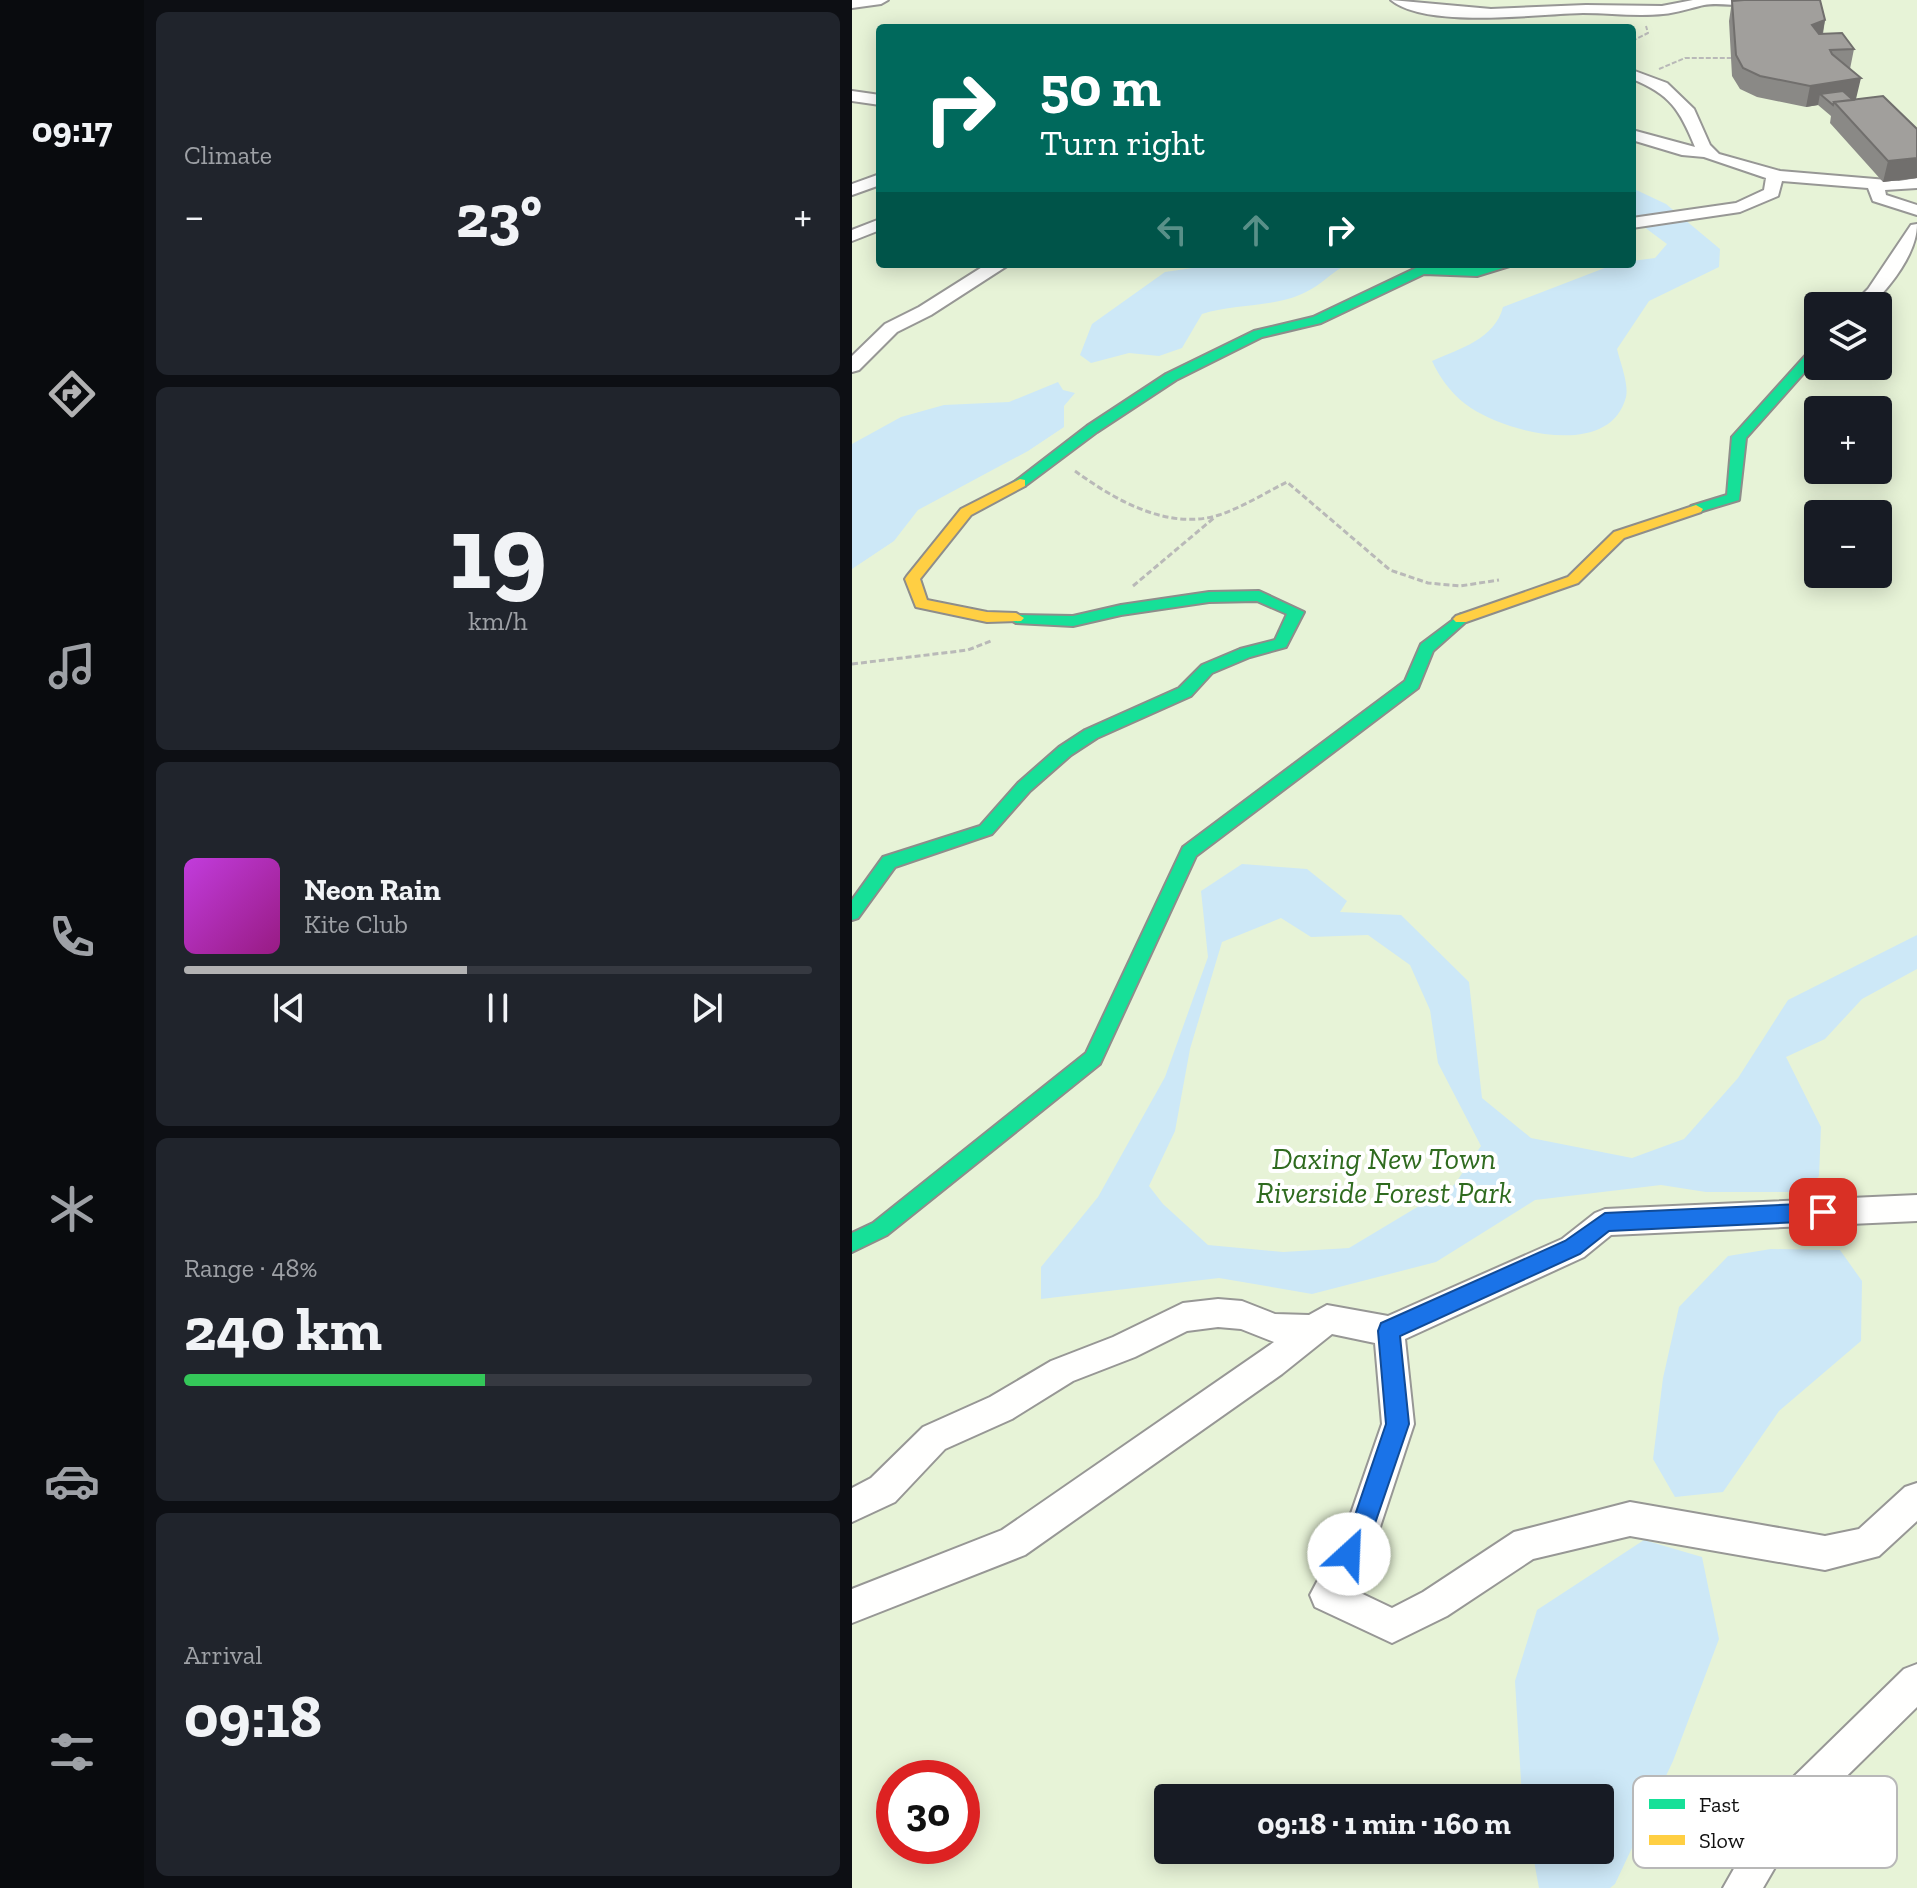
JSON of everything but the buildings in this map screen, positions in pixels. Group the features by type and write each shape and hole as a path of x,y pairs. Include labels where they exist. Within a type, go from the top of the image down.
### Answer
{"street":[{"path":"852,4 881,0"},
{"path":"1398,0 1443,11 1487,15 1585,9 1640,13 1706,1 1795,3 1805,0"},
{"path":"1638,76 1662,86 1689,112 1703,147 1713,157 1775,175 1876,185 1917,183"},
{"path":"852,96 876,99"},
{"path":"1636,136 1682,150 1709,153"},
{"path":"1636,222 1740,207 1772,193 1775,175"},
{"path":"852,190 876,181"},
{"path":"1876,185 1879,198 1917,210"},
{"path":"852,236 876,226"},
{"path":"1875,292 1917,229"},
{"path":"852,366 891,328 925,311 992,268"},
{"path":"852,913 889,862 986,830 1024,787 1065,751 1091,734 1185,692 1207,669 1245,653 1281,643 1296,612 1259,596 1165,603 1073,621 987,617 921,604 912,579 966,512 1018,485 1171,377 1258,334 1317,320 1422,270 1477,272 1494,268"},
{"path":"852,1243 880,1229 1093,1058 1189,852 1412,684 1426,648 1461,619 1573,580 1619,535 1734,497 1739,437 1804,365"},
{"path":"852,1606 1013,1543 1271,1364 1327,1319 1389,1331 1573,1248 1605,1222 1917,1208"},
{"path":"852,1505 883,1490 934,1438 1001,1408 1062,1371 1124,1347 1183,1317 1218,1313 1242,1315 1274,1328 1314,1329"},
{"path":"1389,1331 1398,1424 1361,1533 1327,1595 1392,1626 1435,1604 1526,1544 1630,1519 1825,1553 1867,1544 1917,1499"},
{"path":"1821,1776 1917,1682"},
{"path":"1742,1888 1754,1868"}],"path":[{"path":"1638,76 1672,60 1692,56 1733,58"},
{"path":"1077,441 1070,454 1076,472 1125,503 1182,520 1217,516"},
{"path":"1133,585 1217,516 1287,482 1390,570 1428,583 1460,586 1506,579"},
{"path":"852,664 968,650 1037,619"}],"green space":[{"name":"Daxing New Town Riverside Forest Park","path":"852,0 1917,0 1917,1888 852,1888"}],"water":[{"path":"1636,190 1666,204 1720,249 1719,267 1649,301 1617,349 1626,397 1616,416 1600,428 1580,434 1557,435 1509,426 1465,404 1439,375 1432,361 1475,342 1492,327 1503,307 1605,268 1636,268 1636,260 1655,258 1667,244 1636,221"},
{"path":"1192,268 1341,268 1294,297 1202,314 1182,348 1159,356 1129,353 1091,363 1080,355 1092,324 1165,272"},
{"path":"1058,382 1063,390 1075,393 1064,406 1064,427 1028,451 918,510 894,541 852,569 852,444 901,417 944,405 1009,402"},
{"path":"1242,864 1307,869 1347,901 1340,912 1401,915 1469,982 1482,1098 1531,1138 1632,1158 1684,1139 1738,1078 1788,1000 1917,935 1917,969 1862,999 1825,1039 1786,1057 1821,1127 1819,1176 1803,1192 1706,1192 1661,1185 1535,1200 1436,1262 1312,1294 1219,1278 1041,1299 1041,1267 1098,1197 1165,1077 1208,957 1201,891","holes":["1281,918 1311,937 1368,935 1410,965 1430,1010 1438,1063 1481,1146 1454,1185 1349,1248 1283,1252 1208,1245 1163,1204 1149,1186 1175,1131 1190,1049 1222,942"]},
{"path":"1771,1249 1840,1250 1862,1281 1861,1341 1779,1411 1723,1492 1675,1497 1653,1459 1663,1378 1679,1307 1728,1256"},
{"path":"1644,1540 1702,1557 1719,1639 1666,1776 1633,1776 1633,1846 1615,1884 1610,1888 1539,1888 1535,1864 1614,1864 1614,1784 1521,1784 1515,1681 1537,1610"}],"traffic: fast":[{"path":"1020,483 1092,429 1171,377 1258,334 1317,320 1422,270 1477,272 1494,268"},
{"path":"1696,509 1734,497 1739,437 1804,365"},
{"path":"852,913 889,862 986,830 1024,787 1065,751 1091,734 1185,692 1207,669 1245,653 1281,643 1296,612 1259,596 1209,597 1121,610 1073,621 1016,618"},
{"path":"852,1243 880,1229 1093,1058 1189,852 1412,684 1426,648 1461,619"}],"traffic: slow":[{"path":"1016,618 987,617 921,604 912,579 966,512 1020,483"},
{"path":"1461,619 1573,580 1619,535 1696,509"}],"route":[{"path":"1349,1554 1361,1533 1398,1424 1389,1331 1573,1248 1605,1222 1823,1212"}]}
